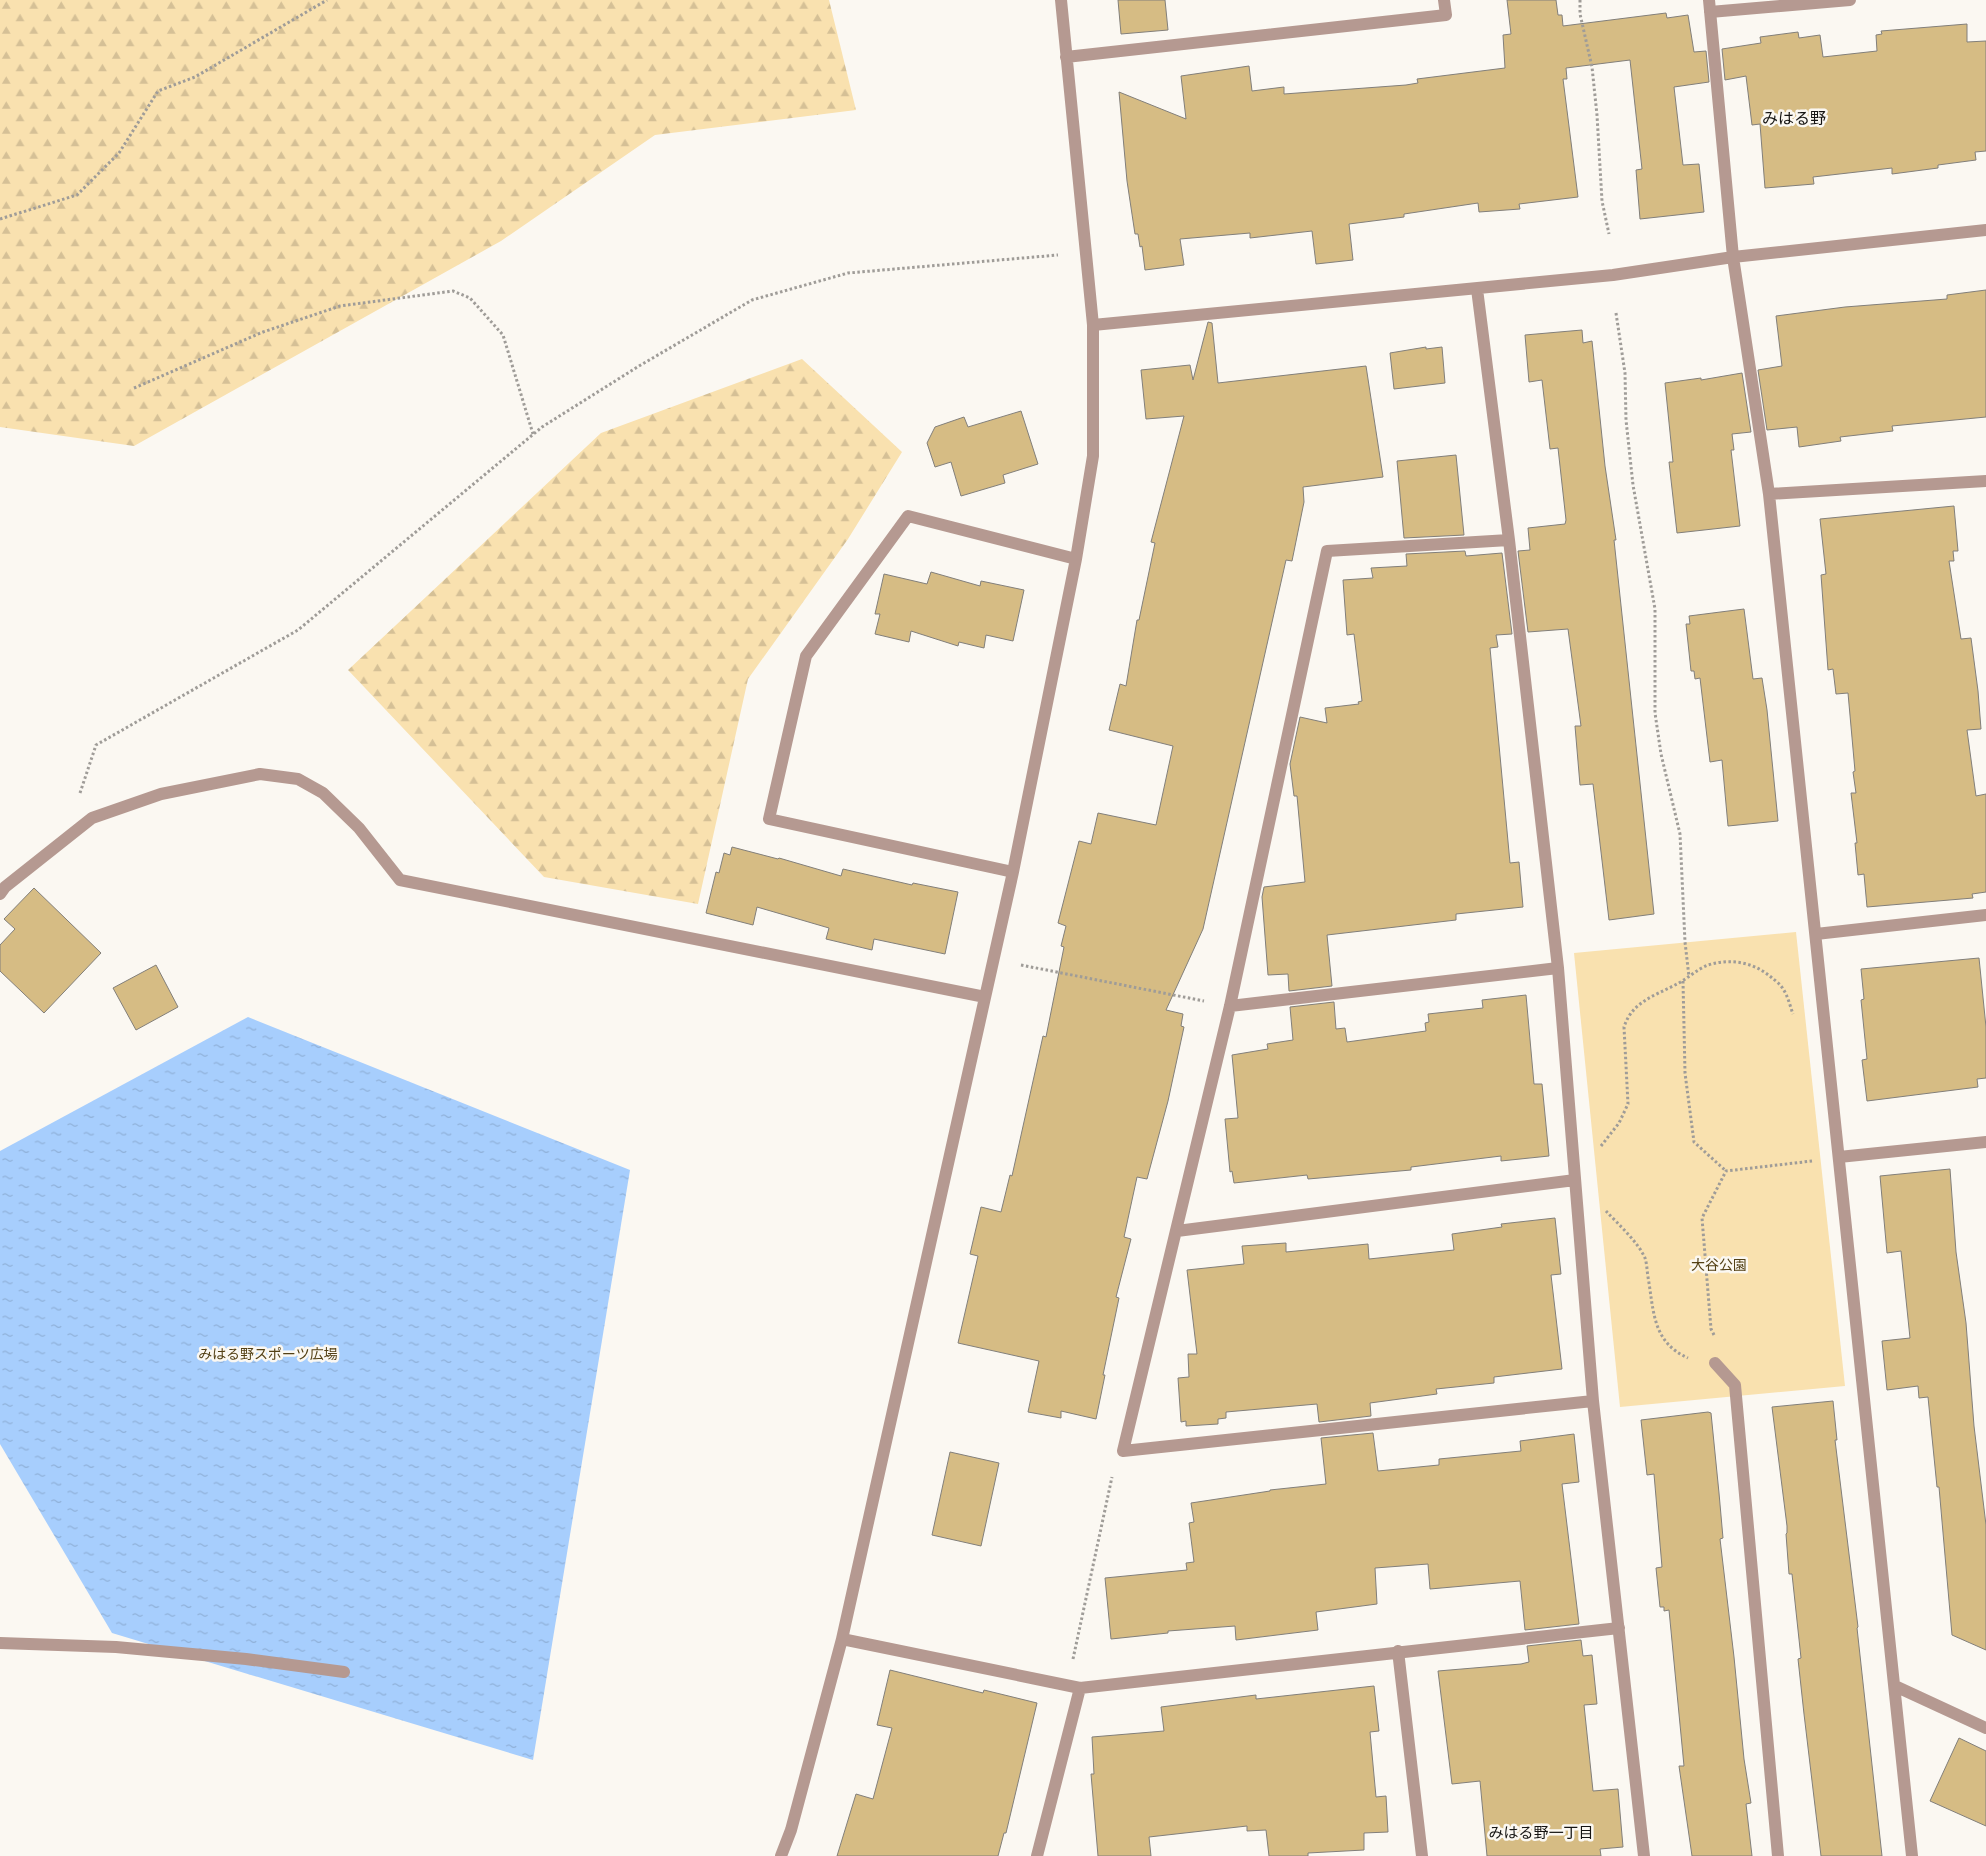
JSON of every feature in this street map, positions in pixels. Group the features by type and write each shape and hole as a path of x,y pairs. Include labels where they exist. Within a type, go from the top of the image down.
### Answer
{"street":[{"path":"781,1856 791,1830 842,1639 1014,872 1076,559 1093,456 1093,325 1061,0"},
{"path":"1066,57 1446,15 1444,0"},
{"path":"1850,0 1709,6 1733,257 1769,494 1912,1856"},
{"path":"1093,325 1613,275 1733,257 1986,230"},
{"path":"1477,289 1509,540 1558,968 1593,1401 1644,1856"},
{"path":"1769,494 1986,481"},
{"path":"1014,872 769,819 806,656 908,516 1076,559"},
{"path":"1509,540 1327,551 1230,1006 1123,1451 1593,1401"},
{"path":"0,894 6,887 92,818 161,794 260,774 298,779 323,793 360,828 400,880 986,997"},
{"path":"1816,934 1986,916"},
{"path":"1230,1006 1558,968"},
{"path":"1838,1157 1986,1142"},
{"path":"1177,1231 1575,1180"},
{"path":"1715,1363 1735,1385 1778,1856"},
{"path":"842,1639 1080,1688 1398,1651 1619,1628"},
{"path":"0,1643 126,1648 246,1659 344,1672"},
{"path":"1398,1651 1422,1856"},
{"path":"1895,1686 1986,1728"},
{"path":"1037,1856 1080,1688"}],"path":[{"path":"0,219 77,195 119,153 158,92 195,77 327,0"},
{"path":"1580,0 1580,14 1592,67 1598,115 1602,201 1609,234"},
{"path":"78,797 96,745 298,630 533,434 631,372 752,300 848,273 1062,254"},
{"path":"134,388 263,332 340,306 453,291 470,298 503,334 533,434"},
{"path":"1616,313 1625,373 1626,420 1633,485 1655,609 1655,713 1661,754 1680,834 1685,942 1689,977"},
{"path":"993,960 1230,1006"},
{"path":"1726,1171 1702,1218 1711,1329 1720,1353 1715,1363 1698,1362 1678,1353 1663,1340 1656,1322 1645,1258 1627,1233 1575,1180 1619,1123 1628,1104 1624,1027 1628,1016 1635,1008 1683,981 1706,965 1729,961 1748,963 1766,972 1783,987 1795,1018 1827,1040"},
{"path":"1683,981 1685,1073 1694,1142 1726,1171 1838,1157"},
{"path":"1080,1688 1072,1659 1114,1465 1123,1451"}],"green space":[{"path":"0,0 829,0 856,110 655,135 501,241 134,446 0,427"},
{"path":"802,359 902,452 848,539 748,679 698,904 544,877 348,670 601,433"},
{"name":"大谷公園","path":"1796,932 1845,1386 1620,1407 1574,953"}],"water":[{"name":"みはる野スポーツ広場","path":"248,1017 630,1170 533,1760 112,1633 0,1444 0,1151"}],"building":[{"path":"1118,0 1165,0 1168,30 1121,34"},
{"path":"1507,0 1556,0 1558,15 1562,15 1563,26 1666,13 1667,18 1688,15 1694,52 1706,51 1709,82 1674,87 1683,165 1699,164 1704,212 1640,219 1636,170 1642,169 1630,60 1566,68 1567,79 1563,79 1578,197 1519,204 1520,209 1479,212 1478,203 1404,214 1404,217 1349,224 1353,260 1316,264 1312,231 1250,238 1250,233 1180,239 1184,265 1145,270 1142,246 1140,247 1138,234 1135,234 1127,181 1119,92 1186,119 1181,76 1249,66 1252,91 1284,87 1284,94 1406,85 1418,83 1417,79 1505,68 1503,35 1511,34"},
{"path":"1967,24 1967,42 1986,41 1986,151 1975,152 1976,160 1938,165 1938,168 1892,174 1892,168 1813,177 1814,184 1765,188 1760,124 1752,125 1746,76 1725,80 1722,49 1761,43 1760,37 1798,32 1799,38 1820,35 1823,57 1877,51 1876,35 1882,34 1881,31"},
{"path":"1986,290 1986,417 1892,426 1893,431 1840,437 1841,441 1799,447 1797,427 1767,430 1758,370 1782,366 1776,316 1845,307 1947,299 1947,295"},
{"path":"1208,322 1212,323 1218,383 1366,366 1383,477 1303,487 1304,502 1292,561 1286,560 1203,929 1166,1010 1183,1014 1181,1026 1184,1027 1168,1101 1147,1179 1137,1177 1124,1237 1131,1239 1116,1297 1119,1298 1096,1419 1061,1411 1061,1418 1028,1412 1039,1361 958,1343 978,1256 970,1254 981,1207 1001,1212 1010,1175 1012,1176 1043,1036 1046,1037 1064,947 1061,946 1066,926 1058,923 1079,841 1091,844 1098,813 1156,825 1173,746 1109,730 1120,684 1126,686 1137,620 1139,620 1155,543 1151,542 1184,416 1146,419 1141,370 1190,365 1193,380"},
{"path":"1582,330 1583,343 1592,341 1605,466 1616,540 1614,540 1654,914 1609,920 1593,784 1580,785 1575,726 1581,726 1568,629 1528,632 1518,551 1530,550 1528,528 1565,524 1566,520 1558,448 1550,449 1542,380 1529,382 1525,335"},
{"path":"1426,347 1426,349 1442,347 1445,383 1394,389 1390,353"},
{"path":"1742,373 1751,432 1732,434 1734,450 1731,450 1740,526 1677,533 1669,462 1673,462 1665,383 1701,378 1701,380"},
{"path":"1021,411 1038,464 1003,475 1005,483 961,496 951,462 935,467 927,443 935,427 964,417 968,427"},
{"path":"1456,455 1464,535 1404,538 1397,461"},
{"path":"1954,506 1958,551 1953,551 1954,561 1949,561 1961,639 1971,638 1978,691 1981,729 1967,730 1976,796 1986,794 1986,892 1972,894 1973,898 1867,907 1864,874 1858,875 1855,843 1857,843 1851,793 1856,793 1853,772 1855,771 1848,693 1836,694 1833,669 1828,670 1821,575 1826,574 1820,519"},
{"path":"1465,551 1466,556 1502,553 1512,634 1496,635 1498,647 1490,648 1510,863 1519,862 1523,907 1456,914 1456,920 1327,935 1332,986 1289,991 1288,974 1268,975 1262,897 1264,887 1305,882 1297,796 1294,796 1290,764 1300,717 1327,723 1325,708 1359,704 1358,702 1362,701 1354,634 1347,635 1343,580 1373,578 1371,568 1407,566 1406,554"},
{"path":"931,572 980,586 981,581 1024,590 1013,641 986,635 984,648 959,642 958,646 911,631 909,642 875,634 880,614 875,614 884,574 927,584"},
{"path":"1744,609 1753,679 1762,678 1778,821 1728,826 1722,760 1710,762 1700,678 1695,679 1694,671 1691,671 1686,624 1690,624 1689,616"},
{"path":"732,847 841,876 843,869 912,885 913,883 958,892 945,954 874,939 872,950 826,939 829,928 757,907 753,925 706,913 716,872 719,873 724,853 730,855"},
{"path":"34,888 101,953 44,1013 0,971 0,945 15,929 4,919"},
{"path":"1979,958 1986,1027 1986,1078 1977,1079 1978,1087 1867,1101 1862,1060 1867,1059 1861,1000 1864,999 1861,969"},
{"path":"156,965 178,1007 136,1030 113,988"},
{"path":"1526,995 1534,1084 1542,1084 1549,1156 1501,1161 1501,1156 1411,1167 1411,1170 1308,1179 1307,1175 1234,1183 1232,1171 1230,1172 1225,1119 1238,1118 1232,1055 1268,1049 1267,1044 1293,1040 1290,1007 1334,1002 1336,1029 1345,1028 1347,1042 1426,1031 1425,1023 1429,1022 1428,1014 1483,1008 1482,1000"},
{"path":"1950,1169 1956,1252 1966,1323 1974,1426 1986,1525 1986,1650 1952,1635 1939,1487 1937,1487 1928,1397 1919,1398 1918,1386 1887,1390 1882,1341 1910,1338 1901,1251 1887,1253 1880,1176"},
{"path":"1555,1218 1561,1274 1551,1275 1562,1369 1494,1377 1494,1383 1436,1389 1437,1394 1370,1403 1371,1416 1319,1422 1317,1404 1226,1412 1226,1418 1218,1419 1218,1424 1186,1426 1186,1421 1181,1422 1178,1378 1189,1377 1188,1354 1197,1354 1187,1270 1244,1264 1242,1246 1286,1243 1286,1252 1368,1244 1369,1259 1454,1250 1452,1234 1502,1227 1501,1224"},
{"path":"1833,1401 1837,1440 1835,1440 1858,1627 1882,1856 1821,1856 1798,1659 1801,1658 1792,1574 1789,1574 1787,1526 1772,1407"},
{"path":"1711,1413 1723,1538 1720,1539 1744,1759 1751,1803 1746,1804 1752,1856 1692,1856 1679,1766 1684,1766 1669,1610 1664,1611 1664,1607 1660,1607 1656,1568 1662,1567 1654,1474 1647,1475 1641,1420"},
{"path":"1373,1433 1378,1471 1439,1465 1439,1459 1521,1451 1520,1441 1574,1434 1579,1482 1562,1484 1579,1624 1525,1630 1520,1581 1430,1589 1428,1564 1375,1568 1377,1604 1316,1612 1318,1630 1236,1640 1235,1626 1168,1631 1168,1633 1111,1639 1105,1578 1187,1570 1186,1563 1194,1562 1189,1523 1194,1522 1191,1503 1270,1490 1326,1484 1321,1438"},
{"path":"950,1452 999,1463 981,1546 932,1535"},
{"path":"1581,1640 1583,1656 1592,1655 1597,1704 1584,1705 1593,1791 1618,1789 1623,1847 1600,1849 1601,1856 1487,1856 1480,1781 1452,1784 1438,1671 1521,1664 1529,1662 1527,1646"},
{"path":"890,1670 983,1693 984,1690 1037,1703 1006,1833 1004,1833 998,1856 837,1856 856,1794 873,1799 892,1728 877,1725"},
{"path":"1374,1686 1379,1731 1370,1732 1376,1797 1386,1796 1388,1832 1364,1833 1364,1850 1308,1853 1308,1856 1269,1856 1266,1830 1247,1831 1247,1826 1149,1837 1151,1856 1098,1856 1091,1774 1094,1774 1092,1737 1164,1731 1161,1707 1256,1695 1256,1699"},
{"path":"1959,1738 1986,1751 1986,1826 1930,1801"}],"district":[{"name":"みはる野","path":"1794,118"},
{"name":"みはる野一丁目","path":"1541,1833"}]}
